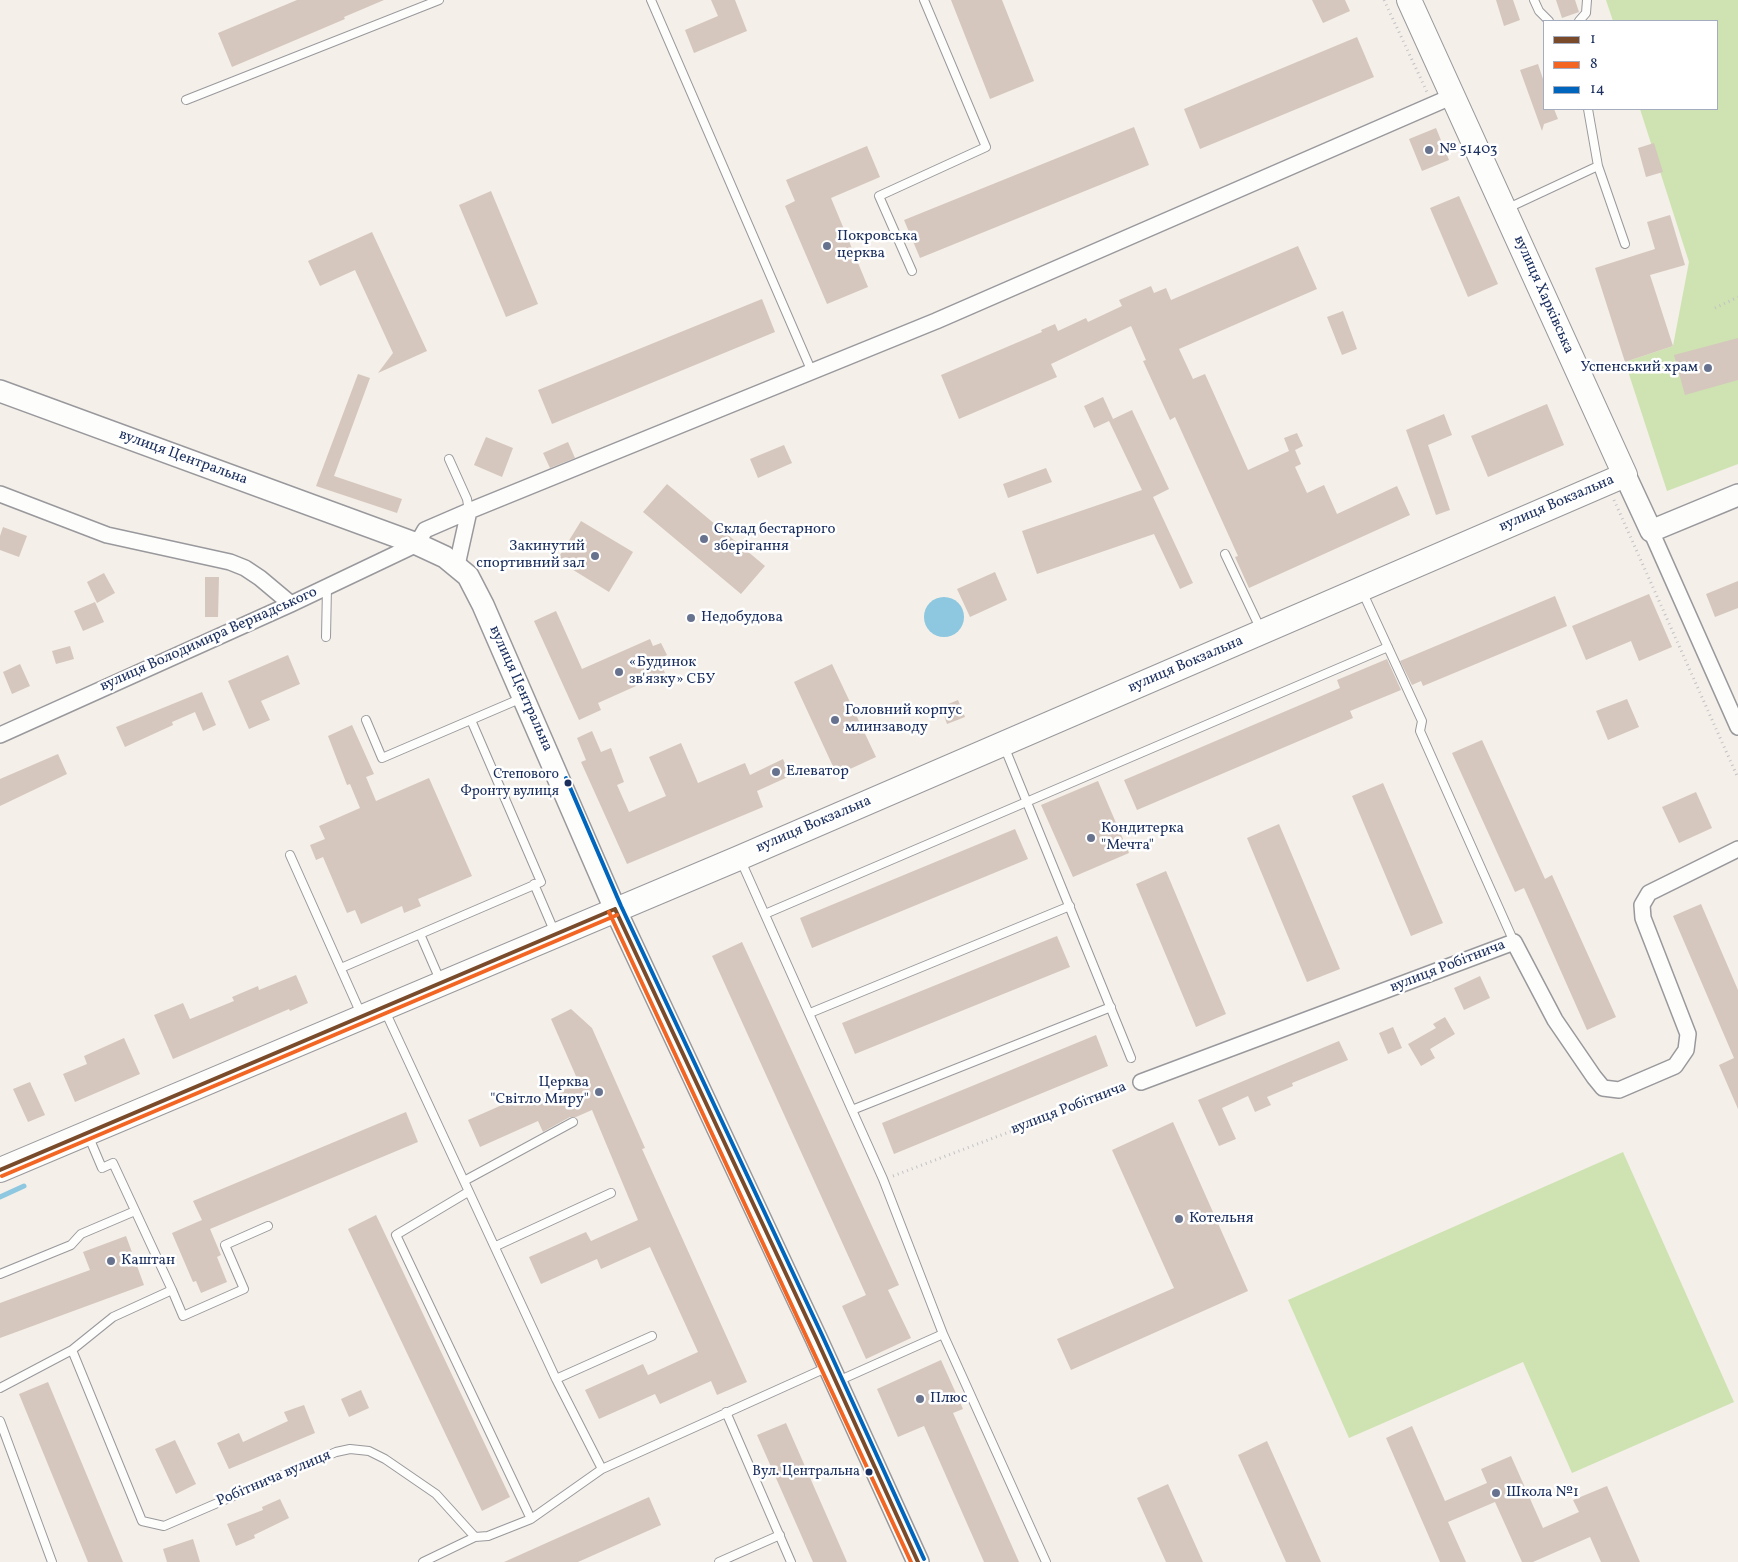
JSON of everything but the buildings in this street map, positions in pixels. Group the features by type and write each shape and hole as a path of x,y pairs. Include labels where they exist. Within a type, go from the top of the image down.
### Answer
{"main road":[{"name":"вулиця Харківська","path":"1409,0 1625,475"},
{"name":"вулиця Вокзальна","path":"0,1170 739,858 1625,475"}],"street":[{"path":"417,544 425,530 936,321 1453,96"},
{"name":"вулиця Центральна","path":"0,391 417,544 457,565 468,576 483,605 615,909 833,1374 918,1562"},
{"name":"вулиця Харківська","path":"1625,475 1738,727"},
{"path":"0,494 107,535 230,562 245,568 260,578 291,604"},
{"path":"1651,532 1738,496"},
{"path":"457,565 469,511"},
{"name":"вулиця Володимира Вернадського","path":"0,735 291,604 417,544"},
{"name":"вулиця Робітнича","path":"1140,1082 1514,942 1556,1020 1604,1088 1619,1090 1675,1066 1686,1050 1688,1034 1643,918 1642,905 1649,894 1738,849"}],"lane":[{"path":"186,100 439,0"},
{"path":"651,0 812,372"},
{"path":"912,271 879,196 986,147 924,0"},
{"path":"1534,0 1539,12 1547,20"},
{"path":"1580,20 1586,14 1587,0"},
{"path":"1588,110 1598,166 1625,244"},
{"path":"1504,210 1598,166"},
{"path":"449,459 467,499 469,511"},
{"path":"1225,554 1262,632"},
{"path":"326,637 327,587"},
{"path":"1361,589 1422,721 1420,731 1514,942"},
{"path":"765,914 1388,647"},
{"path":"366,720 382,758 524,698"},
{"path":"341,968 541,882 471,720"},
{"path":"1004,744 1026,803 1131,1058"},
{"path":"290,855 341,968 372,1012 464,1182 496,1246 556,1379 602,1469"},
{"path":"739,858 810,1013 883,1180 942,1334 1046,1562"},
{"path":"534,884 556,934"},
{"path":"810,1013 1070,906"},
{"path":"420,934 441,983"},
{"path":"852,1110 1111,1007"},
{"path":"464,1182 573,1122"},
{"path":"87,1134 102,1168 113,1163 183,1316 244,1289 224,1245 268,1226"},
{"path":"468,1192 396,1235 531,1518"},
{"path":"496,1246 611,1193"},
{"path":"0,1274 72,1245 81,1234 135,1211"},
{"path":"0,1388 72,1350 113,1317 172,1290"},
{"path":"423,1562 474,1537 488,1536 531,1518 602,1469 726,1412 942,1334"},
{"path":"556,1379 652,1336"},
{"name":"Робітнича вулиця","path":"72,1350 142,1521 164,1526 336,1452 350,1449 369,1451 436,1494 474,1537"},
{"path":"726,1412 791,1562"},
{"path":"0,1421 52,1562"},
{"path":"719,1562 780,1535"}],"path":[{"path":"1715,308 1738,297"},
{"name":"вулиця Робітнича","path":"883,1180 1140,1082"}],"green space":[{"path":"1606,0 1738,0 1738,464 1667,491 1625,362 1673,346 1689,262 1640,110 1718,110 1718,20 1613,20"},
{"path":"1623,1152 1734,1402 1572,1473 1523,1362 1349,1438 1288,1300"}],"water":[{"path":"948,597 955,600 961,606 964,617 963,625 955,634 948,637 940,637 933,634 925,625 924,613 927,606 936,598"}],"waterway":[{"path":"0,1197 24,1186"}],"transit line":[{"name":"14","path":"566,778 621,906 822,1335 924,1559"},
{"name":"1","path":"615,909 816,1338 918,1562"},
{"name":"1","path":"0,1170 615,909"},
{"name":"8","path":"609,912 911,1562"},
{"name":"8","path":"2,1176 617,915"}],"place":[{"name":"№ 51403","path":"1429,150"},
{"name":"Покровська церква","path":"827,246"},
{"name":"Успенський храм","path":"1708,368"},
{"name":"Склад бестарного зберігання","path":"704,539"},
{"name":"Закинутий спортивний зал","path":"595,556"},
{"name":"Недобудова","path":"691,618"},
{"name":"«Будинок зв'язку» СБУ","path":"619,672"},
{"name":"Головний корпус млинзаводу","path":"835,720"},
{"name":"Елеватор","path":"776,772"},
{"name":"Степового Фронту вулиця","path":"568,783"},
{"name":"Кондитерка \"Мечта\"","path":"1091,838"},
{"name":"Церква \"Світло Миру\"","path":"599,1092"},
{"name":"Котельня","path":"1179,1219"},
{"name":"Каштан","path":"111,1261"},
{"name":"Плюс","path":"920,1399"},
{"name":"Вул. Центральна","path":"869,1472"},
{"name":"Школа №1","path":"1496,1493"}]}
